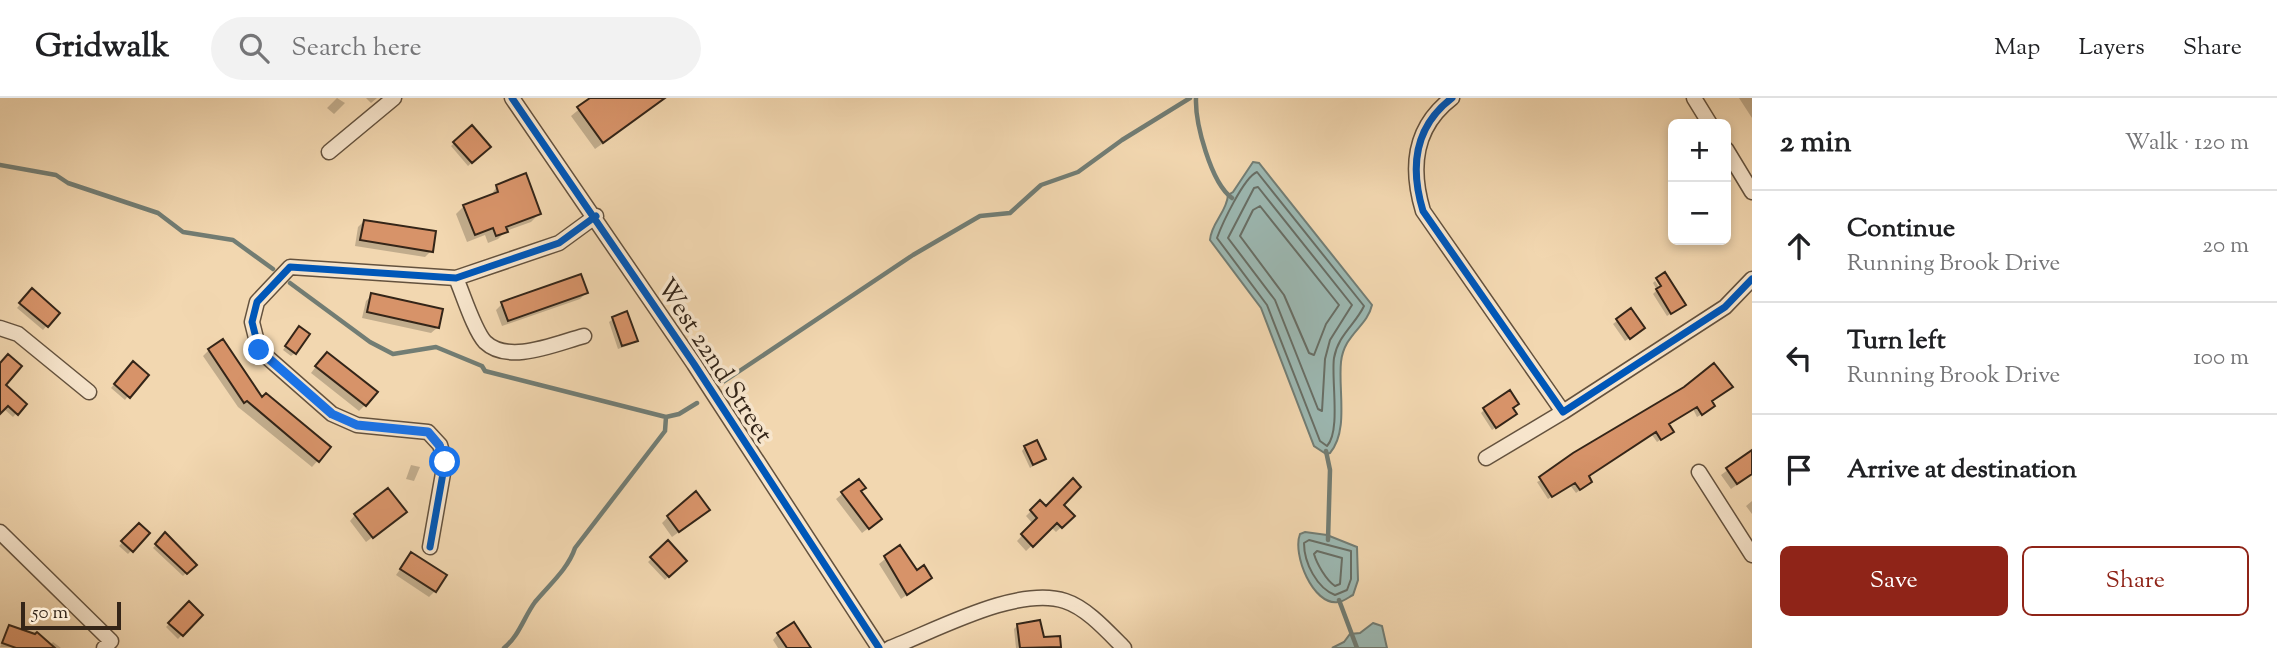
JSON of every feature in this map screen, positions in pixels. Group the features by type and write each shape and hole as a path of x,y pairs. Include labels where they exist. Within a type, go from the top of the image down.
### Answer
{"street":[{"path":"329,152 394,98"},
{"name":"West 22nd Street","path":"512,98 596,216 879,648"},
{"path":"1452,98 1426,128 1417,152 1415,185 1423,211 1563,412"},
{"path":"1694,98 1707,119"},
{"path":"1731,157 1752,192"},
{"path":"430,547 445,462 439,445 428,432 357,425 332,414 259,350 252,322 257,303 290,267 456,278 559,243 596,216"},
{"path":"456,278 484,340 498,351 518,352 584,336"},
{"path":"1486,458 1563,412 1725,307 1752,279"},
{"path":"0,328 18,334 89,392"},
{"path":"1699,472 1752,555"},
{"path":"0,531 108,644"},
{"path":"890,648 995,607 1030,597 1066,601 1097,622 1124,648"}],"water":[{"path":"1253,162 1259,163 1372,305 1343,352 1340,373 1341,422 1336,444 1330,453 1326,454 1314,446 1261,308 1210,240 1228,195 1233,192"},
{"path":"1305,532 1327,535 1357,547 1358,580 1353,595 1340,602 1329,601 1313,588 1299,554 1300,534"},
{"path":"1373,623 1382,626 1387,648 1332,648 1344,642 1350,634 1360,633"}],"building":[{"path":"590,98 665,98 603,143 577,107"},
{"path":"472,125 491,147 472,163 453,142"},
{"path":"526,173 541,214 506,227 508,232 496,236 493,228 475,235 463,205 498,192 496,185"},
{"path":"364,220 436,231 433,252 360,240"},
{"path":"1665,272 1686,305 1671,314 1656,289 1661,286 1656,278"},
{"path":"581,274 588,293 508,321 501,302"},
{"path":"32,288 60,313 48,327 19,303"},
{"path":"371,293 443,309 439,328 367,312"},
{"path":"1631,308 1645,328 1630,339 1616,319"},
{"path":"627,311 638,341 622,346 612,317"},
{"path":"299,326 310,334 296,354 285,346"},
{"path":"223,339 262,397 266,393 331,447 319,462 247,401 244,403 208,349"},
{"path":"327,352 378,392 366,406 315,366"},
{"path":"8,354 22,366 6,385 27,404 18,415 8,406 0,414 0,363"},
{"path":"133,361 149,375 130,398 114,384"},
{"path":"1714,363 1733,387 1712,401 1715,406 1702,415 1697,407 1669,424 1674,432 1661,440 1656,432 1589,476 1592,482 1580,490 1575,483 1552,497 1539,477 1573,453 1684,387"},
{"path":"1510,390 1519,404 1513,408 1517,414 1496,428 1483,408"},
{"path":"1037,440 1046,459 1033,465 1024,446"},
{"path":"1752,450 1752,474 1737,484 1726,468"},
{"path":"1073,478 1081,487 1064,505 1075,516 1062,528 1057,523 1033,547 1021,534 1037,518 1030,510 1040,500 1046,506"},
{"path":"859,479 866,488 861,491 882,519 869,529 841,492"},
{"path":"388,488 407,512 373,538 354,514"},
{"path":"696,491 710,510 679,532 667,516"},
{"path":"139,523 150,533 133,552 121,541"},
{"path":"165,532 197,565 187,574 155,544"},
{"path":"668,540 687,561 669,577 650,557"},
{"path":"900,545 917,570 924,565 932,578 907,595 884,556"},
{"path":"411,552 447,575 436,592 400,569"},
{"path":"189,601 203,615 183,636 168,623"},
{"path":"1040,620 1044,637 1060,636 1061,647 1020,648 1017,624"},
{"path":"794,622 811,648 787,648 777,633"},
{"path":"9,625 35,634 37,632 55,648 16,648 2,643"}],"waterway":[{"path":"720,384 913,255 980,216 1010,213 1041,185 1078,172 1122,140 1190,98"},
{"path":"1196,98 1198,122 1211,166 1217,180 1232,198"},
{"path":"0,165 56,175 68,183 158,213 183,232 233,240 273,269"},
{"path":"290,283 370,342 393,354 436,347 482,366 485,371 666,417 679,414 697,403"},
{"path":"504,648 518,632 535,602 563,570 575,548 665,431 666,417"},
{"path":"1326,451 1330,470 1328,540"},
{"path":"1339,600 1357,648"}],"cycle path":[{"path":"512,98 694,364 879,648"},
{"path":"1452,98 1439,109 1430,122 1418,149 1417,179 1423,211 1563,412 1725,307 1752,279"},
{"path":"430,547 445,462 440,445 428,432 357,425 332,414 259,350 252,322 257,302 290,267 456,278 559,243 596,216"}],"route":[{"path":"259,350 332,414 357,425 428,432 439,445 445,462"}]}
